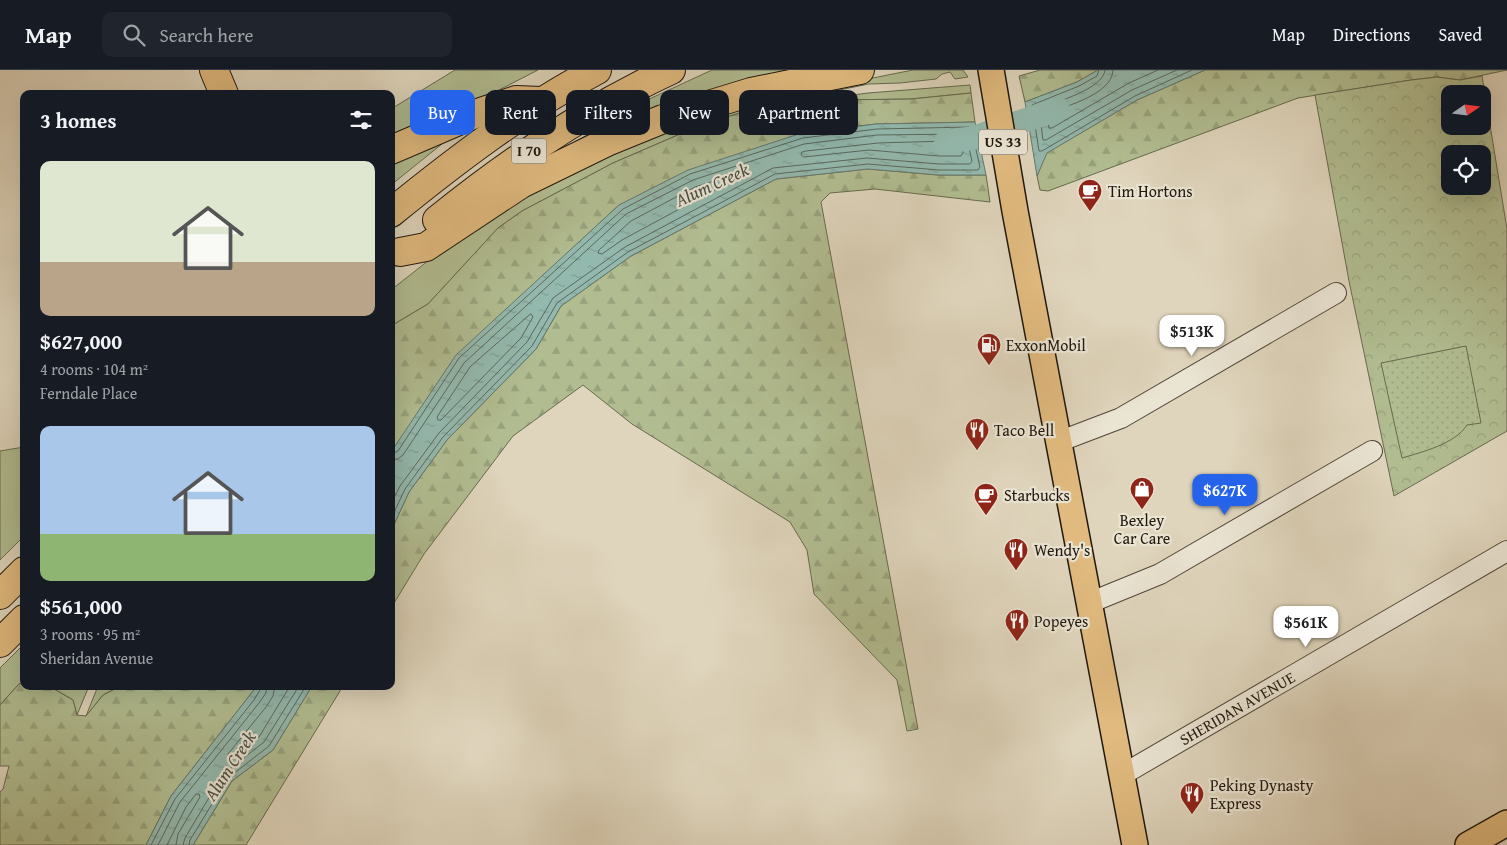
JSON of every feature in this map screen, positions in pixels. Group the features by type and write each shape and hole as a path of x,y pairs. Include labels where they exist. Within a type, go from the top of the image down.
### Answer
{"highway":[{"name":"I 70","path":"556,93 597,70"},
{"name":"I 70","path":"396,256 480,186 537,146 608,102 671,70"},
{"path":"396,256 426,247 521,184 609,141 663,119 751,92 860,70"},
{"path":"395,148 485,111"},
{"name":"I 70","path":"395,210 492,135"},
{"path":"0,595 20,575"},
{"path":"0,643 20,623"}],"main road":[{"name":"US 33","path":"991,70 1010,186 1135,845"},
{"path":"1468,845 1507,822"}],"street":[{"path":"1058,442 1121,418 1336,293"},
{"path":"1089,602 1160,574 1372,451"},
{"name":"SHERIDAN AVENUE","path":"1122,776 1507,551"}],"green space":[{"path":"455,70 538,70 499,90 485,90 485,96 475,100 475,90 422,90"},
{"path":"712,70 816,70 753,90 739,90 739,94 729,98 729,90 669,90"},
{"path":"913,70 963,70 968,77 955,79 950,72 942,74 936,79 869,84 839,90 812,90"},
{"path":"1040,70 1098,70 1077,82 1025,102 1019,76"},
{"path":"1205,70 1507,70 1460,80 1437,77 1298,98 1048,191 1040,190 1037,176 1046,153 1137,100"},
{"path":"1482,76 1483,85 1441,85 1441,135 1491,135 1491,131 1507,229 1507,431 1394,496 1349,281 1315,95 1437,77 1460,80"},
{"path":"970,85 971,93 911,99 858,100 858,94"},
{"path":"971,93 975,122 876,124 858,126 858,100 911,99"},
{"path":"660,94 660,120 650,123 650,99"},
{"path":"410,97 410,127 395,133 395,107"},
{"path":"739,109 739,113 729,116 729,112"},
{"path":"739,113 739,135 797,135 619,205 547,272 395,447 395,324 428,304 498,228 522,211 613,163 678,135 729,135 729,116"},
{"path":"660,132 660,135 678,135 613,163 522,211 498,228 428,304 395,324 395,287 471,227 621,144"},
{"path":"453,135 395,182 395,156"},
{"path":"587,135 612,135 577,146 575,142"},
{"path":"868,169 938,175 986,175 990,202 875,189 830,193 821,202 918,729 907,731 897,680 814,594 807,550 790,522 632,424 583,385 513,436 424,554 395,601 395,522 409,492 447,440 536,349 561,306 631,256 776,179"},
{"path":"1466,346 1481,423 1467,425 1462,432 1446,442 1402,458 1381,363"},
{"path":"20,448 20,540 0,560 0,451"},
{"path":"20,648 20,684 0,705 0,668"},
{"path":"19,684 20,690 56,690 73,700 77,715 86,716 103,695 113,690 254,690 171,796 146,845 0,845 0,792 3,789 9,766 0,766 0,705"},
{"path":"56,690 87,690 77,715 73,700"},
{"path":"96,690 113,690 103,695 86,716"},
{"path":"310,690 341,690 246,845 193,845 232,781 273,750"}],"water":[{"path":"1098,70 1205,70 1137,100 1047,153 1037,176 1025,102 1077,82"},
{"path":"975,122 986,175 938,175 868,169 776,179 631,256 561,306 536,349 447,440 409,492 395,522 395,446 456,355 619,205 688,170 796,135 858,135 858,126 876,124"},
{"path":"254,690 310,690 273,750 232,781 193,845 146,845 171,796"}],"waterway":[{"name":"Alum Creek","path":"946,142 973,138 1058,109"}],"place":[{"name":"Tim Hortons","path":"1090,212"},
{"name":"ExxonMobil","path":"989,366"},
{"name":"Taco Bell","path":"977,451"},
{"name":"Bexley Car Care","path":"1142,510"},
{"name":"Starbucks","path":"986,516"},
{"name":"Wendy's","path":"1016,571"},
{"name":"Popeyes","path":"1017,642"},
{"name":"Peking Dynasty Express","path":"1192,815"}]}
